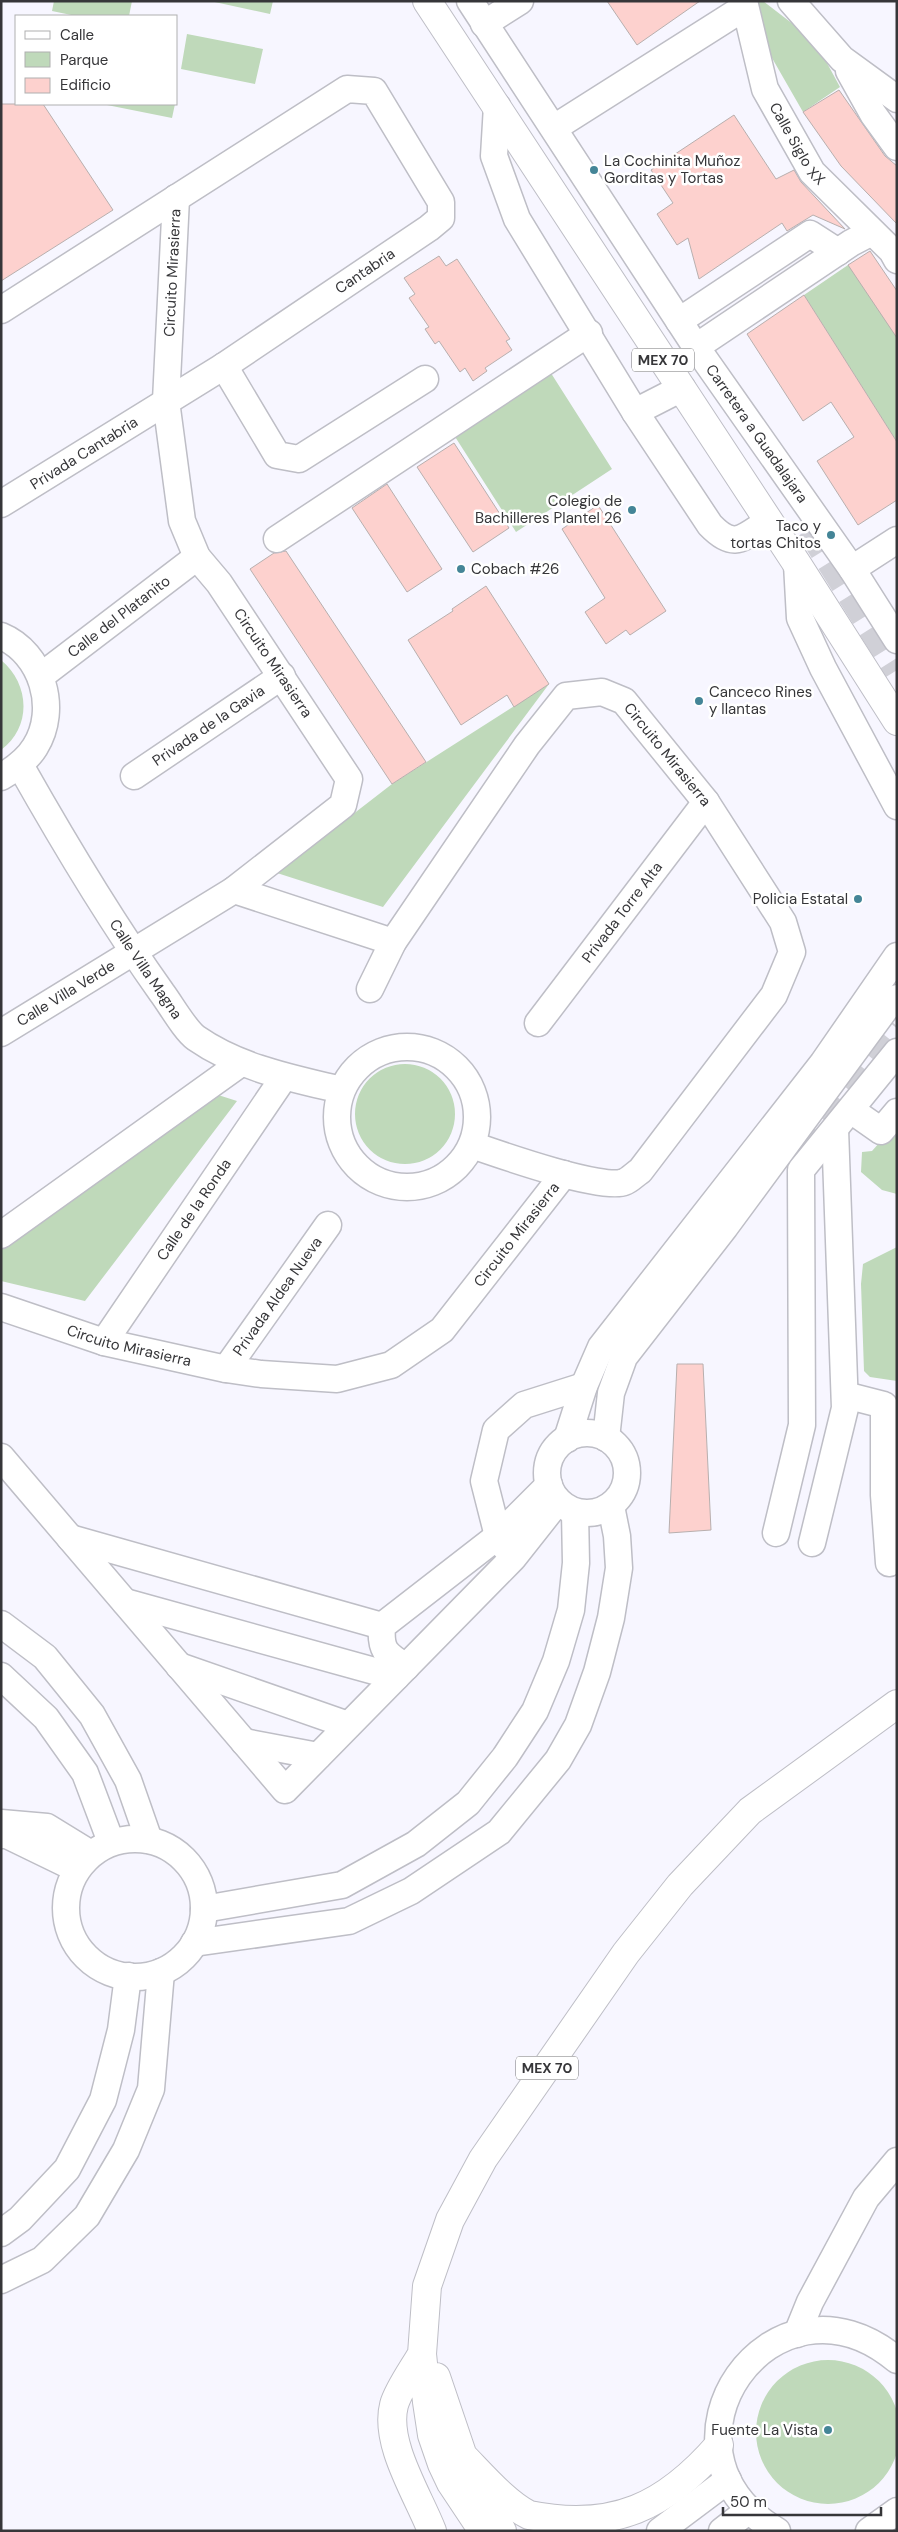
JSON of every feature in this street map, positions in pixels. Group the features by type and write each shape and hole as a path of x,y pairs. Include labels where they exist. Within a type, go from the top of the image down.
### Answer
{"highway":[{"name":"MEX 70","path":"427,1 769,521 897,721"},
{"name":"MEX 70","path":"482,2531 451,2483 432,2435 422,2344 427,2286 450,2220 483,2160 626,1953 680,1885 750,1811 897,1704"},
{"path":"422,2344 474,2489 502,2531"},
{"path":"422,2344 394,2404 392,2427 400,2458 432,2531"},
{"path":"461,2454 528,2514 566,2529 609,2530 653,2511 693,2475 719,2445"},
{"path":"418,2496 446,2531"}],"street":[{"name":"Carretera a Guadalajara","path":"470,1 696,347 852,569 897,640"},
{"path":"484,24 520,1"},
{"path":"791,1 842,59 874,114 897,147"},
{"path":"554,128 745,4"},
{"name":"Calle Siglo XX","path":"745,4 766,89 812,172 892,251 897,260"},
{"path":"842,59 897,100"},
{"name":"Circuito Mirasierra","path":"1,310 347,89 374,91"},
{"name":"Cantabria","path":"166,402 224,366 429,228 441,218 441,202 374,91"},
{"path":"496,106 494,156 517,220 589,333 635,412 710,525 722,537 733,541 769,521"},
{"name":"Circuito Mirasierra","path":"176,198 166,402 182,521 197,557 219,583 348,779 343,805 234,890"},
{"path":"696,347 838,252 872,232"},
{"path":"679,321 810,234 838,252"},
{"path":"726,290 744,315"},
{"path":"277,539 589,333"},
{"path":"224,366 277,455 299,459 425,379"},
{"path":"635,412 682,388"},
{"name":"Privada Cantabria","path":"1,504 166,402"},
{"path":"788,477 809,529"},
{"path":"852,569 897,540"},
{"name":"Calle del Platanito","path":"41,676 197,557"},
{"path":"797,564 800,618 823,668 897,806"},
{"path":"1,636 10,640 28,656 41,676 46,700 45,724 36,746 11,771"},
{"name":"Privada de la Gavia","path":"134,776 282,676"},
{"name":"Circuito Mirasierra","path":"1,1307 104,1342 226,1369 261,1374 337,1379 392,1364 442,1330 564,1174 606,1183 624,1183 640,1171 774,995 792,952 782,922 706,802 624,701 602,692 566,696 527,744 393,942 370,989"},
{"name":"Calle Villa Magna","path":"11,771 63,841 133,952 194,1037 241,1063 284,1077 341,1090"},
{"name":"Privada Torre Alta","path":"538,1023 706,802"},
{"path":"234,890 393,942"},
{"name":"Calle Villa Verde","path":"1,1033 234,890"},
{"path":"567,1439 584,1386 601,1346 823,1064 897,956"},
{"path":"606,1438 611,1393 624,1357 725,1227 888,1004 897,998"},
{"path":"410,1046 429,1050 455,1065 464,1075 475,1097 477,1121 472,1145 460,1164 443,1179 422,1187 400,1188 379,1183 360,1171 346,1154 338,1134 336,1111 341,1090 355,1069 374,1054 392,1048 410,1046"},
{"path":"776,1533 802,1425 801,1170 897,1052"},
{"path":"1,1235 241,1063"},
{"name":"Calle de la Ronda","path":"104,1342 284,1077"},
{"path":"843,1120 882,1131 897,1112"},
{"path":"812,1543 845,1408 842,1328 843,1120"},
{"path":"472,1145 564,1174"},
{"path":"725,1227 753,1207 798,1148"},
{"name":"Privada Aldea Nueva","path":"226,1369 328,1224"},
{"path":"802,1330 842,1328"},
{"path":"601,1346 624,1357"},
{"path":"513,1558 498,1536 484,1481 496,1430 524,1405 584,1386"},
{"path":"844,1395 890,1406 884,1495 889,1563"},
{"path":"802,1425 836,1448"},
{"path":"204,1909 342,1885 416,1844 468,1803 505,1757 535,1711 556,1662 571,1610 576,1563 561,1499 547,1472 550,1460 556,1448 567,1439 586,1434 606,1438 617,1446 624,1458 627,1471 625,1485 620,1496 611,1506 600,1512 587,1514 561,1499"},
{"path":"1,1457 285,1790 513,1558 561,1499"},
{"path":"401,1672 387,1655 381,1643 382,1626 498,1536 561,1499"},
{"path":"194,1943 349,1921 412,1891 499,1832 558,1760 578,1725 597,1672 611,1618 619,1568 617,1536 611,1506"},
{"path":"70,1538 382,1626"},
{"path":"125,1602 401,1672"},
{"path":"571,1610 611,1618"},
{"path":"1,1624 45,1657 92,1714 128,1780 149,1840"},
{"path":"178,1665 348,1726"},
{"path":"1,1676 46,1718 86,1773 93,1855"},
{"path":"244,1742 318,1756"},
{"path":"468,1803 499,1832"},
{"path":"1,1823 47,1827 93,1855"},
{"path":"1,1835 93,1855"},
{"path":"130,1838 149,1840 171,1848 188,1864 200,1885 204,1909 201,1927 194,1943 180,1960 161,1972 140,1977 118,1975 98,1967 81,1952 70,1933 66,1911 68,1889 93,1855 130,1838"},
{"path":"1,2280 42,2260 87,2216 126,2150 151,2089 161,1972"},
{"path":"1,2232 20,2219 67,2169 103,2100 121,2030 128,1976"},
{"path":"797,2334 810,2302 866,2198 897,2161"},
{"path":"777,2531 749,2510 728,2480 719,2445 722,2408 738,2375 764,2349 797,2334 833,2331 851,2334 868,2340 897,2360"},
{"path":"660,2531 728,2480"},
{"path":"722,2531 749,2510"}],"green space":[{"path":"54,1 132,1 129,15 71,15 52,11"},
{"path":"210,1 273,1 270,14"},
{"path":"754,1 763,1 815,41 840,87 803,112 768,51"},
{"path":"187,34 263,49 255,84 181,69"},
{"path":"107,105 175,105 172,118"},
{"path":"848,265 897,316 897,442 804,295"},
{"path":"549,370 612,469 516,532 452,432"},
{"path":"1,660 18,681 24,705 18,730 11,741 1,750"},
{"path":"549,684 383,907 277,873 392,784"},
{"path":"405,1064 415,1065 433,1072 447,1086 454,1104 454,1124 447,1142 433,1156 415,1163 405,1164 395,1163 377,1156 363,1142 356,1124 355,1114 356,1104 363,1086 377,1072 395,1065"},
{"path":"215,1094 237,1101 85,1301 1,1281 1,1244"},
{"path":"897,1123 897,1194 882,1190 861,1172 862,1152 872,1151"},
{"path":"897,1247 897,1381 870,1377 864,1371 861,1284 863,1264"},
{"path":"828,2360 842,2362 868,2372 888,2392 898,2418 898,2446 888,2472 868,2492 842,2502 828,2504 814,2502 788,2492 768,2472 758,2446 756,2432 758,2418 768,2392 788,2372 814,2362"}],"building":[{"path":"607,1 700,1 637,45"},
{"path":"839,90 885,156 897,166 897,224 841,166 803,112"},
{"path":"1,104 44,105 113,210 1,281"},
{"path":"734,115 776,179 794,170 801,182 845,229 813,215 787,231 782,223 699,279 688,238 677,245 657,214 673,203 651,170"},
{"path":"870,251 897,291 897,338 848,265"},
{"path":"439,256 446,266 457,259 510,339 506,341 512,350 485,368 487,371 473,381 465,368 460,372 439,341 435,344 425,329 429,327 409,298 415,294 404,278"},
{"path":"804,295 897,442 897,500 858,525 817,461 854,437 831,402 803,421 747,334"},
{"path":"454,443 509,528 473,552 417,467"},
{"path":"387,484 442,569 407,592 352,508"},
{"path":"598,505 666,611 630,635 626,630 606,644 585,612 605,598 562,529"},
{"path":"286,551 426,762 392,784 250,569 274,553"},
{"path":"486,586 549,684 514,707 507,695 461,725 408,640 453,611 452,609"},
{"path":"677,1364 703,1364 711,1530 669,1533"}],"tunnel":[{"path":"809,529 897,670"},
{"path":"798,1149 897,1026"}],"place":[{"name":"La Cochinita Muñoz Gorditas y Tortas","path":"594,170"},
{"name":"Colegio de Bachilleres Plantel 26","path":"632,510"},
{"name":"Taco y tortas Chitos","path":"831,535"},
{"name":"Cobach #26","path":"461,569"},
{"name":"Canceco Rines y llantas","path":"699,701"},
{"name":"Policia Estatal","path":"858,899"},
{"name":"Fuente La Vista","path":"828,2430"}]}
